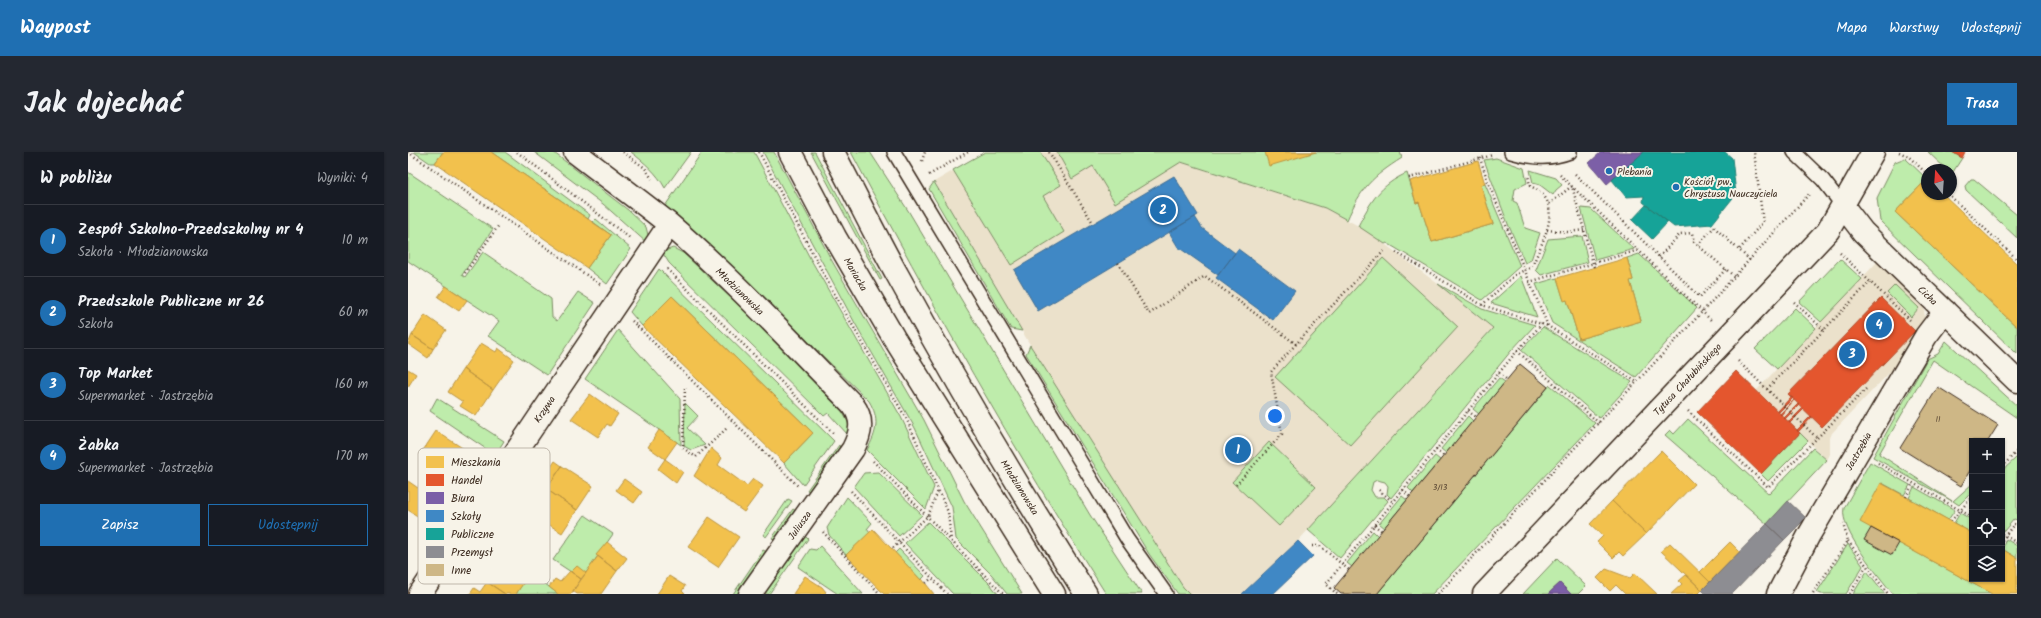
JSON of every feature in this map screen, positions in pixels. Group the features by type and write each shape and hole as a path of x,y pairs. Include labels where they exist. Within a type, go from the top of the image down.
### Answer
{"street":[{"name":"Młodzianowska","path":"575,152 669,225 748,298 853,405 861,424 852,449"},
{"name":"Mariacka","path":"790,152 857,276 927,393 1054,594"},
{"name":"Młodzianowska","path":"833,152 897,274 955,378 1002,459 1086,594"},
{"name":"Tytusa Chałubińskiego","path":"1484,594 1730,347 1828,231 1873,152"},
{"name":"Cicha","path":"1843,206 1863,232 2017,381"},
{"name":"Krzywa","path":"518,448 669,225"},
{"name":"Jastrzębia","path":"1778,594 1810,535 1926,336 1945,311"},
{"name":"Juliusza","path":"750,594 852,449"},
{"name":"Krzywa","path":"420,594 427,584"}],"lane":[{"path":"894,152 1127,539 1166,594"},
{"path":"1511,152 1539,158 1554,158 1570,152"},
{"path":"1794,152 1823,180 1843,206"}],"path":[{"path":"408,152 605,288"},
{"path":"517,152 650,253 840,439 928,516 1003,594"},
{"path":"623,152 645,168 653,181"},
{"path":"759,152 830,286 907,420 948,512 952,540"},
{"path":"915,185 968,152"},
{"path":"1049,152 1093,223"},
{"path":"1739,250 1763,222 1754,152"},
{"path":"1899,152 1908,156 1921,168"},
{"path":"1480,158 1524,270 1548,326"},
{"path":"1554,158 1559,173 1703,311 1730,347 1767,389 1816,438 1768,487 1685,408"},
{"path":"1482,305 1516,274 1532,267 1547,230 1550,217 1549,204 1541,193 1530,186 1528,172"},
{"path":"1575,174 1700,297 1726,269"},
{"path":"1438,594 1735,277 1823,180"},
{"path":"1549,204 1572,186"},
{"path":"1572,186 1593,266"},
{"path":"1954,200 2017,259"},
{"path":"465,273 499,225"},
{"path":"1698,245 1714,227 1750,260"},
{"path":"1547,230 1562,232 1584,230"},
{"path":"1659,257 1680,234 1692,233 1694,242 1735,277"},
{"path":"1529,282 1593,266 1639,250"},
{"path":"1236,485 1282,434 1271,372 1384,251"},
{"path":"1396,252 1482,305 1548,326 1637,382"},
{"path":"1118,263 1149,314 1205,276 1296,344"},
{"path":"1767,389 1870,282"},
{"path":"1790,298 1824,330"},
{"path":"627,316 802,491"},
{"path":"1337,594 1326,584 1499,372 1542,324"},
{"path":"1517,351 1599,423"},
{"path":"1499,372 1507,380"},
{"path":"685,388 682,448 696,457 727,428"},
{"path":"1468,411 1476,417"},
{"path":"1436,450 1444,456"},
{"path":"2005,463 2017,451"},
{"path":"1874,461 1969,515"},
{"path":"1906,497 1913,483"},
{"path":"849,489 947,594"},
{"path":"893,548 928,516 938,490"},
{"path":"1379,490 1393,502"},
{"path":"1402,490 1410,496"},
{"path":"1951,521 1969,500"},
{"path":"2005,533 2014,524 2017,525"},
{"path":"1374,525 1382,531"},
{"path":"820,529 880,594"},
{"path":"2005,536 2017,543"},
{"path":"1848,541 1888,594"},
{"path":"1312,546 1320,546 1349,570"},
{"path":"1850,594 1866,566"},
{"path":"926,583 932,578"}],"shaded area":[{"path":"985,152 1149,152 1325,208 1366,230 1438,284 1493,328 1298,541 1242,594 1190,594 1183,587 1045,370 934,182"},
{"path":"1877,262 1924,308 1925,322 1910,351 1832,433 1830,438 1830,454 1827,460 1756,391"}],"green space":[{"path":"414,152 443,152 435,163 430,163"},
{"path":"491,152 505,152 590,215 588,219"},
{"path":"534,152 553,152 628,210 646,227 648,235 647,243 603,204"},
{"path":"631,152 691,152 665,188 650,168"},
{"path":"702,152 754,152 810,258 901,417 934,487 926,509 867,450 876,426 875,414 869,401 711,247 665,206"},
{"path":"763,152 774,152 832,261 924,420 964,501 1022,594 1007,594 992,575 956,539 952,507 915,428 856,325"},
{"path":"811,152 815,152 882,279 880,280"},
{"path":"851,152 870,152 909,212 1090,515 1142,594 1106,594 974,376"},
{"path":"985,152 1040,152 1061,185 1043,196 1064,232 1011,265 953,170"},
{"path":"1057,152 1400,152 1402,158 1383,171 1368,184 1357,199 1347,220 1325,208 1181,162 1115,203 1093,166 1072,179"},
{"path":"1928,152 1952,152 1962,158 1957,166 1957,164 1941,164"},
{"path":"1496,158 1524,168 1527,183 1515,189 1513,201 1517,203 1525,228 1540,233 1531,260 1525,263 1508,224 1484,160"},
{"path":"1905,158 1921,173 1921,185 1895,212 2017,327 2017,354 1880,221 1877,198 1895,162"},
{"path":"1530,170 1556,178 1562,185 1553,195 1540,185 1533,183"},
{"path":"408,172 493,229 462,275 465,277 483,252 551,299 552,317 557,321 578,292 595,303 547,375 488,336 499,321 408,261"},
{"path":"1407,173 1416,203 1419,202 1432,242 1493,224 1481,185 1485,184 1520,266 1482,300 1387,243 1385,244 1358,226 1372,201 1383,188"},
{"path":"1971,179 1974,179 2017,215 2017,238 1966,190 1965,186"},
{"path":"934,182 1022,331 1011,329 929,189"},
{"path":"1581,208 1591,209 1634,249 1595,260"},
{"path":"596,219 631,249 607,284 587,268 611,235 593,222"},
{"path":"1582,236 1588,262 1541,275 1536,270 1548,239"},
{"path":"673,248 683,253 748,314 842,411 849,424 848,435 828,413 824,416 669,263 662,252"},
{"path":"1639,254 1697,308 1636,377 1552,323 1536,284 1557,278 1564,300 1567,300 1579,339 1641,321 1630,281 1633,280 1627,258"},
{"path":"1383,258 1458,327 1350,445 1275,377"},
{"path":"1840,259 1862,279 1821,322 1799,302"},
{"path":"659,269 834,441 803,485 784,463 813,433 672,296 642,326 630,312"},
{"path":"1521,276 1537,317 1491,303"},
{"path":"1438,284 1482,309 1535,325 1511,351 1391,498 1387,494 1388,486 1385,482 1377,480 1373,482 1371,490 1375,497 1384,497 1388,501 1340,558 1308,530 1493,328"},
{"path":"1895,285 1919,308 1911,317 1887,293"},
{"path":"1795,308 1816,328 1777,369 1755,349"},
{"path":"1543,327 1632,382 1599,418 1521,350"},
{"path":"618,330 680,399 681,445 585,379"},
{"path":"1946,341 2017,406 2017,418 1933,360 1879,454 1952,501 1873,457 1927,359 1938,354"},
{"path":"1030,345 1183,587 1190,594 1178,594 1149,554 1026,354"},
{"path":"1499,378 1505,382 1479,414 1473,409"},
{"path":"1550,385 1595,423 1432,594 1377,594"},
{"path":"437,398 504,441 500,448 485,448 430,411"},
{"path":"685,403 698,416 687,428 705,445 691,450 684,446"},
{"path":"1468,416 1473,421 1446,453 1441,449"},
{"path":"1688,419 1769,494 1813,448 1827,460 1767,524 1665,435 1670,430 1674,434"},
{"path":"1800,433 1808,441 1768,481 1761,474"},
{"path":"1269,442 1316,487 1279,526 1232,482"},
{"path":"531,443 535,448 528,448"},
{"path":"839,445 840,448 810,492 807,490"},
{"path":"1435,456 1440,460 1413,493 1408,488"},
{"path":"2017,457 2017,520 2014,519 2005,530 2005,474 2005,468"},
{"path":"1870,462 1910,485 1904,495 1882,483 1899,543 1992,594 1893,594 1870,565 1854,540 1844,517 1844,508"},
{"path":"878,472 922,515 899,536 854,487 864,473"},
{"path":"1914,487 1955,510 1948,520 1909,498"},
{"path":"1969,487 1969,495 1959,505 1953,501"},
{"path":"1402,496 1407,500 1384,528 1379,524"},
{"path":"847,497 872,523 867,529 870,533 846,555 829,535 827,528"},
{"path":"788,499 792,501 766,537 763,535"},
{"path":"793,509 796,511 776,541 772,538"},
{"path":"1960,513 1969,518 1969,531 1954,523"},
{"path":"585,515 613,534 586,573 571,572 553,560"},
{"path":"928,522 990,584 998,594 953,594 905,543"},
{"path":"1373,531 1378,536 1352,567 1347,563"},
{"path":"805,536 808,539 769,594 763,594"},
{"path":"2006,539 2017,546 2017,558 2005,551"},
{"path":"1848,544 1863,566 1846,594 1821,594 1817,592"},
{"path":"820,546 863,594 838,594 798,567 810,549 816,550"},
{"path":"899,549 925,576 921,580 895,553"},
{"path":"763,550 767,552 738,594 733,594"},
{"path":"1557,558 1586,586 1578,594 1571,594 1560,583 1548,594 1523,594"},
{"path":"1867,571 1885,594 1853,594"},
{"path":"522,584 545,584 558,594 516,594"}],"building: Mieszkania":[{"path":"443,152 491,152 611,235 587,268 435,163"},
{"path":"1265,152 1316,152 1269,166"},
{"path":"1478,161 1485,184 1481,185 1493,224 1432,242 1419,202 1416,203 1410,181"},
{"path":"1921,185 1921,200 1949,200 2017,264 2017,327 1895,212"},
{"path":"1627,258 1633,280 1630,281 1641,321 1579,339 1567,300 1564,301 1557,278"},
{"path":"446,286 467,300 459,311 438,297"},
{"path":"672,296 813,433 784,463 642,326"},
{"path":"425,315 446,330 433,349 412,335"},
{"path":"412,335 433,349 428,358 408,344"},
{"path":"481,343 496,352 498,348 514,360 493,390 463,369"},
{"path":"408,369 416,374 408,387"},
{"path":"463,369 493,390 476,416 460,406 463,402 448,392"},
{"path":"590,394 618,414 610,426 607,424 598,437 571,419"},
{"path":"659,430 677,442 665,459 648,447"},
{"path":"436,431 462,448 425,448"},
{"path":"711,448 722,458 718,465 747,486 753,479 763,486 744,512 694,476"},
{"path":"1661,451 1694,484 1646,534 1612,501"},
{"path":"665,459 683,472 676,483 658,469"},
{"path":"555,461 562,466 552,481 550,480 550,468"},
{"path":"562,466 593,486 577,510 550,492 550,483"},
{"path":"624,479 642,492 634,503 616,490"},
{"path":"408,481 418,488 418,516 408,510"},
{"path":"1881,483 1969,531 1969,581 1860,522"},
{"path":"550,492 577,510 562,533 550,525"},
{"path":"1612,501 1646,534 1623,556 1619,552 1613,558 1597,542 1603,536 1590,524"},
{"path":"709,517 739,537 718,567 688,547"},
{"path":"873,529 921,580 922,579 934,594 884,594 846,555"},
{"path":"607,542 627,558 617,571 596,555"},
{"path":"1730,542 1740,552 1710,582 1700,572"},
{"path":"1670,543 1710,582 1702,590 1661,551"},
{"path":"2005,551 2017,558 2017,594 1992,594 1970,582 2005,582"},
{"path":"598,556 617,571 601,594 577,594 573,591"},
{"path":"577,566 586,573 581,579 571,572"},
{"path":"1606,569 1630,578 1635,573 1657,594 1625,594 1616,585 1610,591 1597,578"},
{"path":"570,571 581,579 571,594 558,594 549,587 555,579 560,582"},
{"path":"1686,575 1702,590 1698,594 1671,594 1682,584 1679,581"},
{"path":"669,576 685,586 682,591 685,594 657,594"},
{"path":"805,576 822,587 826,592 824,594 793,594"},
{"path":"486,584 490,584 505,594 470,594 474,588 480,592"},
{"path":"490,584 523,584 516,594 505,594"}],"building: Handel":[{"path":"1952,152 1965,152 1962,158"},
{"path":"1881,298 1915,331 1822,427 1788,394"},
{"path":"1736,371 1800,433 1761,474 1697,412"},
{"path":"1791,397 1793,398 1779,412 1778,411"},
{"path":"1794,400 1781,415 1780,414"},
{"path":"1798,404 1799,405 1785,419 1784,418"},
{"path":"1803,408 1804,409 1790,423 1789,422"},
{"path":"1811,416 1812,417 1798,432 1797,430"}],"building: Biura":[{"name":"Plebania","path":"1601,152 1644,152 1607,184 1589,163"},
{"path":"1560,583 1571,594 1548,594"}],"building: Szkoły":[{"path":"1174,176 1198,215 1038,311 1014,270"},
{"path":"1195,217 1202,228 1235,253 1218,275 1178,247 1169,232"},
{"path":"1238,249 1295,291 1273,320 1216,278"},
{"path":"1298,541 1313,556 1273,594 1242,594"}],"building: Publiczne":[{"name":"Kościół pw. Chrystusa Nauczyciela","path":"1644,152 1725,152 1732,158 1736,194 1712,224 1674,227 1643,202 1644,196 1626,197 1612,180"},
{"path":"1646,205 1668,222 1652,239 1632,220"}],"building: Przemysł":[{"path":"1788,501 1806,518 1784,540 1767,524"},
{"path":"1767,524 1784,540 1732,594 1706,594 1702,590"}],"building: Inne":[{"path":"1520,364 1548,387 1377,594 1341,594 1334,588"},
{"path":"1938,387 1998,425 1990,438 1969,438 1969,472 1961,486 1900,448"},
{"path":"1871,528 1899,543 1892,555 1864,540"}],"place":[{"name":"Plebania","path":"1609,171"},
{"name":"Kościół pw. Chrystusa Nauczyciela","path":"1676,187"},
{"name":"Przedszkole Publiczne nr 26","path":"1163,210"},
{"name":"Żabka","path":"1879,325"},
{"name":"Top Market","path":"1852,354"},
{"name":"Zespół Szkolno-Przedszkolny nr 4","path":"1238,450"}]}
